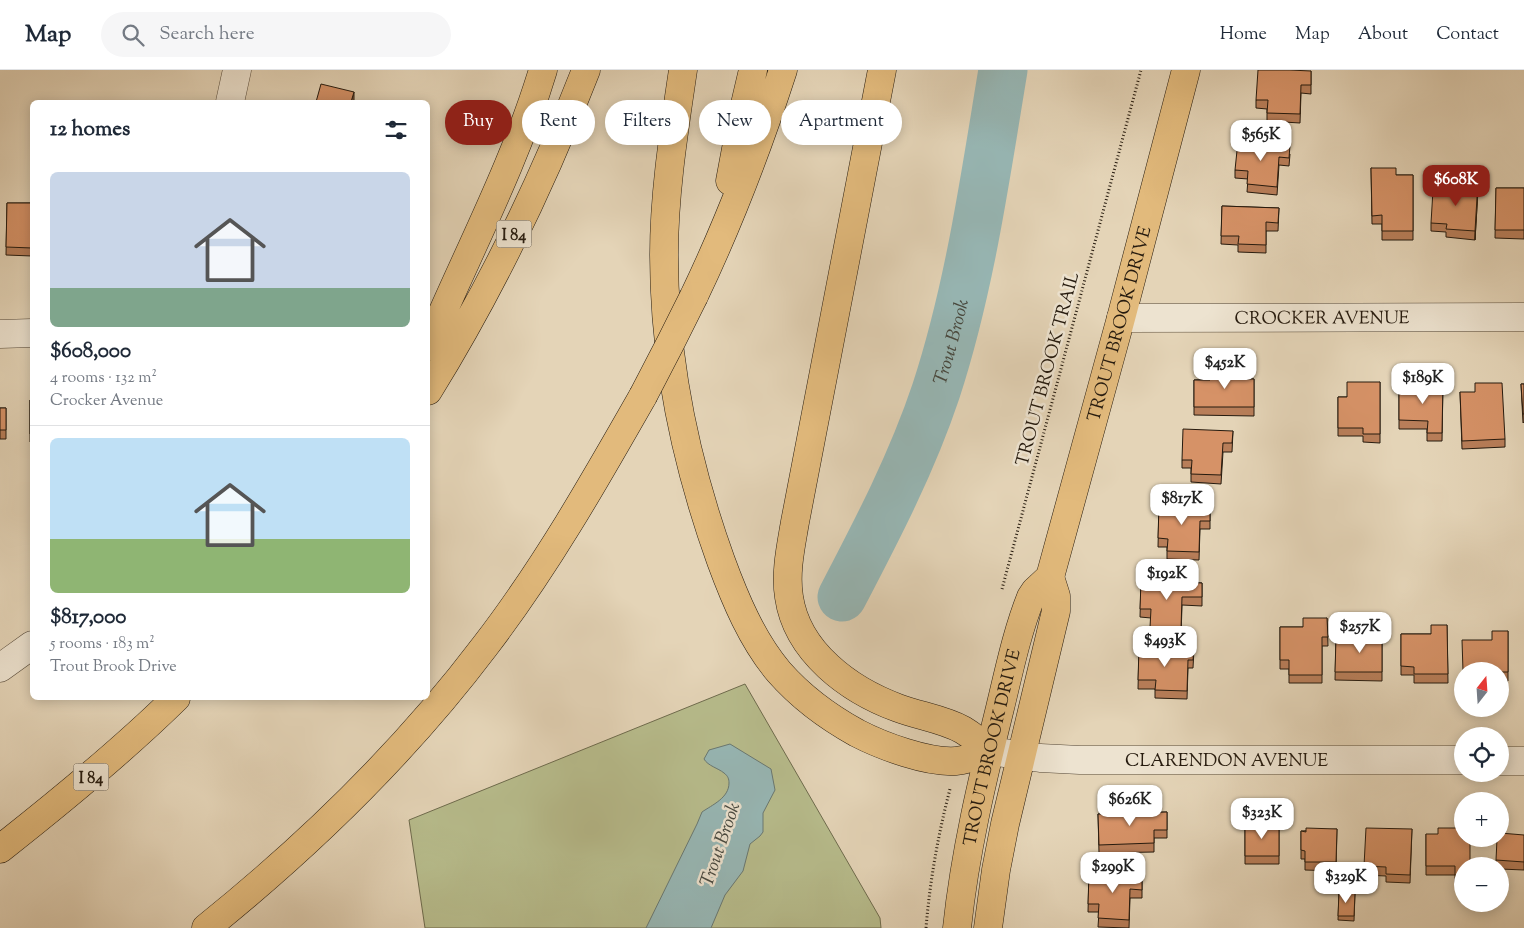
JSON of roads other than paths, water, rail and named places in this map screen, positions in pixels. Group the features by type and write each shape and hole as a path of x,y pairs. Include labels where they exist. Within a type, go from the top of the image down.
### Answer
{"main road":[{"path":"430,342 511,161 524,129 543,70"},
{"name":"I 84","path":"430,387 465,327 522,220 549,161 586,70"},
{"path":"683,70 668,176 664,278 667,323 672,370 690,457 707,518 731,586 762,647 778,670 803,696 842,724 864,737 887,746 937,760 967,760 989,751 961,729 897,708 881,701 839,676 816,654 801,632 790,607 788,595 789,558 795,522 882,70"},
{"path":"724,229 731,174 753,70"},
{"path":"206,928 285,862 329,821 414,732 452,688 491,638 554,546 600,472 672,342 724,229 753,156 783,70"},
{"name":"TROUT BROOK DRIVE","path":"957,928 967,853 989,751 1028,605 1035,591 1050,577 1186,70"},
{"name":"TROUT BROOK DRIVE","path":"988,928 1005,824 1056,611 1056,596 1050,577"},
{"name":"I 84","path":"0,849 110,760 174,700"}],"street":[{"path":"230,100 237,70"},
{"name":"CROCKER AVENUE","path":"1121,318 1524,317"},
{"path":"0,334 30,333"},
{"path":"0,668 30,646"},
{"name":"CLARENDON AVENUE","path":"989,751 1040,758 1080,760 1454,760"},
{"path":"1509,760 1524,761"}],"water":[{"path":"730,744 771,769 775,790 763,813 763,832 750,844 743,871 725,895 711,928 646,928 702,812 723,797 728,788 729,780 726,775 704,759 709,750"}],"waterway":[{"name":"Trout Brook","path":"842,597 905,470 927,418 948,352 976,232 1003,70"}]}
